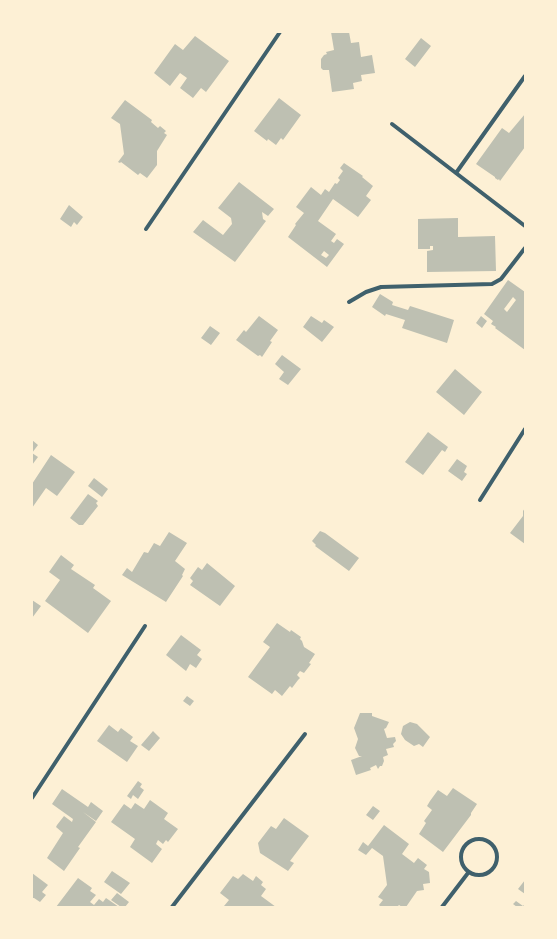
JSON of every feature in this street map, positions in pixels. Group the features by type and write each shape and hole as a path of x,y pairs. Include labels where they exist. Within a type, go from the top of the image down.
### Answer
{"street":[{"path":"146,229 280,32"},
{"path":"456,173 525,76"},
{"path":"392,124 525,226"},
{"path":"349,302 366,292 381,287 492,284 502,279 525,248"},
{"path":"480,500 525,429"},
{"path":"32,798 145,626"},
{"path":"172,907 305,734"},
{"path":"484,839 489,842 496,852 496,864 488,874 482,876 476,876 468,873 461,865 460,858 463,847 472,840 484,839"},
{"path":"442,907 468,873"}],"building":[{"path":"331,32 349,32 351,43 359,42 361,57 372,55 375,73 361,75 362,81 353,83 354,89 332,92 329,70 323,70 321,68 321,59 327,54 326,52 334,50"},
{"path":"195,36 229,61 206,92 201,88 193,98 180,88 187,78 180,73 170,86 154,73 175,44 183,50"},
{"path":"421,38 431,46 415,67 405,59"},
{"path":"279,98 301,115 283,140 281,138 276,145 268,139 267,141 254,131"},
{"path":"125,100 152,120 151,122 158,128 160,126 166,131 164,133 167,135 157,151 157,165 147,178 140,173 138,175 121,162 118,162 124,154 120,124 111,118"},
{"path":"525,114 525,147 500,181 476,164 502,128 509,133"},
{"path":"344,163 363,176 362,177 373,186 366,196 371,200 358,217 333,199 318,221 336,234 331,241 334,243 337,239 344,244 327,267 288,237 296,225 295,224 304,213 296,207 311,187 321,195 325,189 329,192 335,183 337,184 340,180 338,178 343,171 340,168","holes":["324,251 329,255 326,258 321,255"]},
{"path":"239,182 274,209 268,216 262,212 263,219 266,221 235,262 193,232 203,220 223,235 232,224 231,218 218,208"},
{"path":"69,205 83,217 77,225 74,222 71,227 60,219"},
{"path":"458,218 458,237 495,236 496,271 427,272 427,251 433,250 433,246 430,246 430,249 418,249 418,219"},
{"path":"508,280 525,292 525,350 495,328 496,327 491,324 493,321 484,314","holes":["513,297 516,300 507,312 504,309"]},
{"path":"380,294 393,302 392,305 408,310 410,306 454,320 447,343 402,328 405,320 386,314 385,316 372,307"},
{"path":"259,316 278,330 270,341 272,342 262,357 260,355 258,356 236,340 244,330 246,332"},
{"path":"311,316 322,323 324,320 334,327 322,342 303,327"},
{"path":"481,316 487,321 482,328 476,323"},
{"path":"210,326 220,333 211,345 201,338"},
{"path":"282,355 301,369 288,385 279,379 284,372 275,364"},
{"path":"455,369 482,392 464,415 436,392"},
{"path":"428,432 448,447 445,452 442,450 423,475 405,462"},
{"path":"32,440 38,445 32,453"},
{"path":"32,453 38,457 32,465"},
{"path":"51,455 75,472 57,496 46,488 32,508 32,484"},
{"path":"457,459 467,466 464,472 467,474 462,481 448,471"},
{"path":"94,478 108,489 102,497 88,486"},
{"path":"88,494 98,501 96,503 98,506 83,525 79,525 70,518"},
{"path":"525,508 525,544 510,533 523,516 523,511"},
{"path":"320,531 325,533 359,558 349,571 315,546 316,545 312,541"},
{"path":"169,532 187,543 175,561 185,569 182,575 183,576 166,602 122,575 127,568 132,572 144,552 148,553 154,543 160,546"},
{"path":"61,555 74,565 71,569 95,585 93,588 111,601 88,633 45,601 60,580 49,572"},
{"path":"207,563 235,586 220,606 190,585 193,581 190,578 198,567 202,570"},
{"path":"32,600 41,606 32,618"},
{"path":"277,623 290,632 291,630 301,637 300,639 304,647 315,654 309,663 311,664 304,673 300,671 297,675 300,678 292,688 290,686 282,696 275,690 272,694 248,677 270,647 263,642"},
{"path":"181,635 201,650 197,655 202,659 196,668 190,664 186,671 166,655"},
{"path":"187,696 194,701 190,706 183,701"},
{"path":"360,713 372,713 372,716 389,722 384,729 387,738 395,737 396,741 393,744 394,747 386,749 388,755 383,757 384,761 382,766 378,769 376,765 370,768 371,770 356,775 351,760 362,756 359,756 355,748 358,739 354,728"},
{"path":"410,722 417,724 430,737 423,747 419,744 414,746 405,740 401,734 403,726"},
{"path":"109,725 118,732 121,728 133,737 130,741 138,746 127,762 97,741"},
{"path":"153,731 160,738 149,751 141,745"},
{"path":"138,781 142,784 140,787 144,790 138,799 133,795 131,799 127,796"},
{"path":"453,788 477,804 471,815 443,852 419,834 426,823 424,821 432,810 427,806 438,790 447,796"},
{"path":"62,789 88,807 91,802 103,811 96,821 83,812 96,822 78,847 80,848 64,871 47,858 63,833 56,827 57,825 64,816 72,822 73,819 52,804"},
{"path":"150,800 168,813 164,819 178,829 168,842 166,840 163,844 158,840 156,844 162,849 152,863 130,847 135,839 111,822 124,804 131,809 135,803 144,809"},
{"path":"373,806 380,811 373,820 366,815"},
{"path":"284,818 309,836 290,861 294,863 288,871 260,853 258,843 271,826 276,829"},
{"path":"384,825 409,844 402,854 414,863 418,858 427,865 424,869 429,872 430,883 423,884 424,890 417,891 406,907 399,905 397,907 381,907 379,905 383,900 378,897 387,885 383,856 372,848 366,855 358,850 363,842 368,846"},
{"path":"112,871 130,883 121,894 104,882"},
{"path":"32,873 48,885 42,892 46,895 40,902 32,898"},
{"path":"243,874 253,881 256,876 263,882 261,885 266,889 261,896 276,907 224,906 229,900 220,893 233,876 238,879"},
{"path":"78,878 92,888 90,891 96,895 90,902 94,905 99,899 103,902 106,898 119,907 56,907"},
{"path":"525,880 525,894 518,889"},
{"path":"117,893 129,902 125,907 121,907 111,900"},
{"path":"516,901 523,906 525,904 525,907 517,907 513,904"}]}
